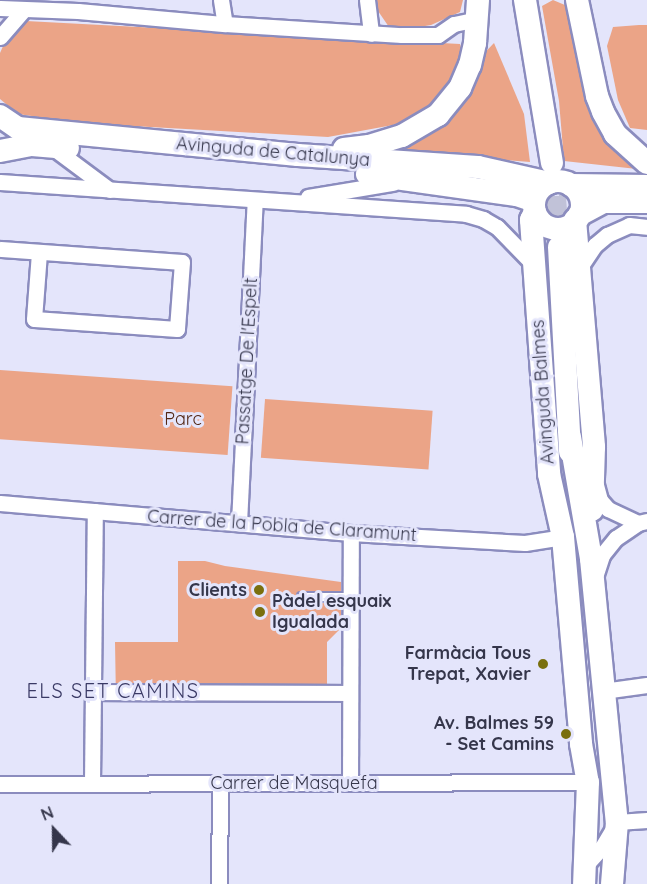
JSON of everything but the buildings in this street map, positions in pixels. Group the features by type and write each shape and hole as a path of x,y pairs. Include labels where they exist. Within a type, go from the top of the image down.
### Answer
{"street":[{"path":"221,0 225,24"},
{"path":"367,0 371,34"},
{"path":"577,0 597,96 603,112 615,134 647,162"},
{"path":"0,8 23,10 77,6 225,24 371,34 438,35 477,9"},
{"path":"529,7 550,173 538,192 535,206 541,221 550,227 566,227 603,202 647,202"},
{"path":"298,155 369,146 402,136 438,116 460,88 470,65 477,9"},
{"path":"0,37 23,10"},
{"path":"0,117 3,134 0,144"},
{"name":"Avinguda de Catalunya","path":"0,117 18,128 298,155 550,173"},
{"name":"Avinguda de Catalunya","path":"0,151 32,145 239,159 517,195 535,206"},
{"path":"52,147 110,190"},
{"path":"550,173 572,185 647,186"},
{"path":"278,202 413,180"},
{"path":"0,182 466,214 483,219 497,228 533,264"},
{"path":"572,185 581,199 577,218"},
{"name":"Passatge De l'Espelt","path":"239,523 255,200"},
{"name":"Avinguda Balmes","path":"535,206 531,220 533,264 549,474 563,537 567,572"},
{"name":"Avinguda Balmes","path":"577,218 578,270 594,447 592,586 617,822 612,884"},
{"path":"578,270 595,245 608,235 629,225 647,226"},
{"path":"559,247 570,437"},
{"path":"0,249 182,262 177,329 34,319 39,252"},
{"name":"Avinguda Balmes","path":"570,437 591,559"},
{"name":"Avinguda Balmes","path":"570,437 567,572 569,626 581,744 588,782 584,875"},
{"path":"594,477 600,500 608,509 642,522"},
{"name":"Carrer de la Pobla de Claramunt","path":"0,503 351,533 525,543 563,537"},
{"path":"92,783 95,511"},
{"path":"592,586 602,555 616,538 642,522"},
{"path":"350,782 348,693 351,533"},
{"path":"603,691 647,685"},
{"path":"92,692 348,693"},
{"name":"Carrer de Masquefa","path":"0,784 588,782"},
{"path":"219,884 220,783"},
{"path":"584,875 617,822 647,820"}],"lane":[{"path":"302,597 350,597"}],"green space":[{"path":"377,0 463,0 460,12 431,25 413,28 389,27 378,11"},
{"path":"553,0 572,8 637,169 564,161 559,101 542,6"},
{"path":"26,21 460,44 464,58 451,84 429,111 393,125 328,137 80,123 18,114 0,99 0,53 7,37"},
{"path":"647,25 647,130 630,128 618,100 607,46 613,27"},
{"path":"494,43 524,114 530,162 391,151"},
{"name":"Parc","path":"0,370 232,386 228,455 0,439"},
{"path":"265,399 433,411 428,470 261,458"},
{"path":"178,561 205,561 225,566 341,582 341,628 327,642 327,701 116,701 115,642 178,642"}],"tunnel":[{"path":"552,163 559,247"}],"place":[{"name":"Clients","path":"259,590"},
{"name":"Pàdel esquaix Igualada","path":"260,612"},
{"name":"Farmàcia Tous Trepat, Xavier","path":"543,664"},
{"name":"Av. Balmes 59 - Set Camins","path":"566,734"}],"district":[{"name":"ELS SET CAMINS","path":"113,690"}]}
